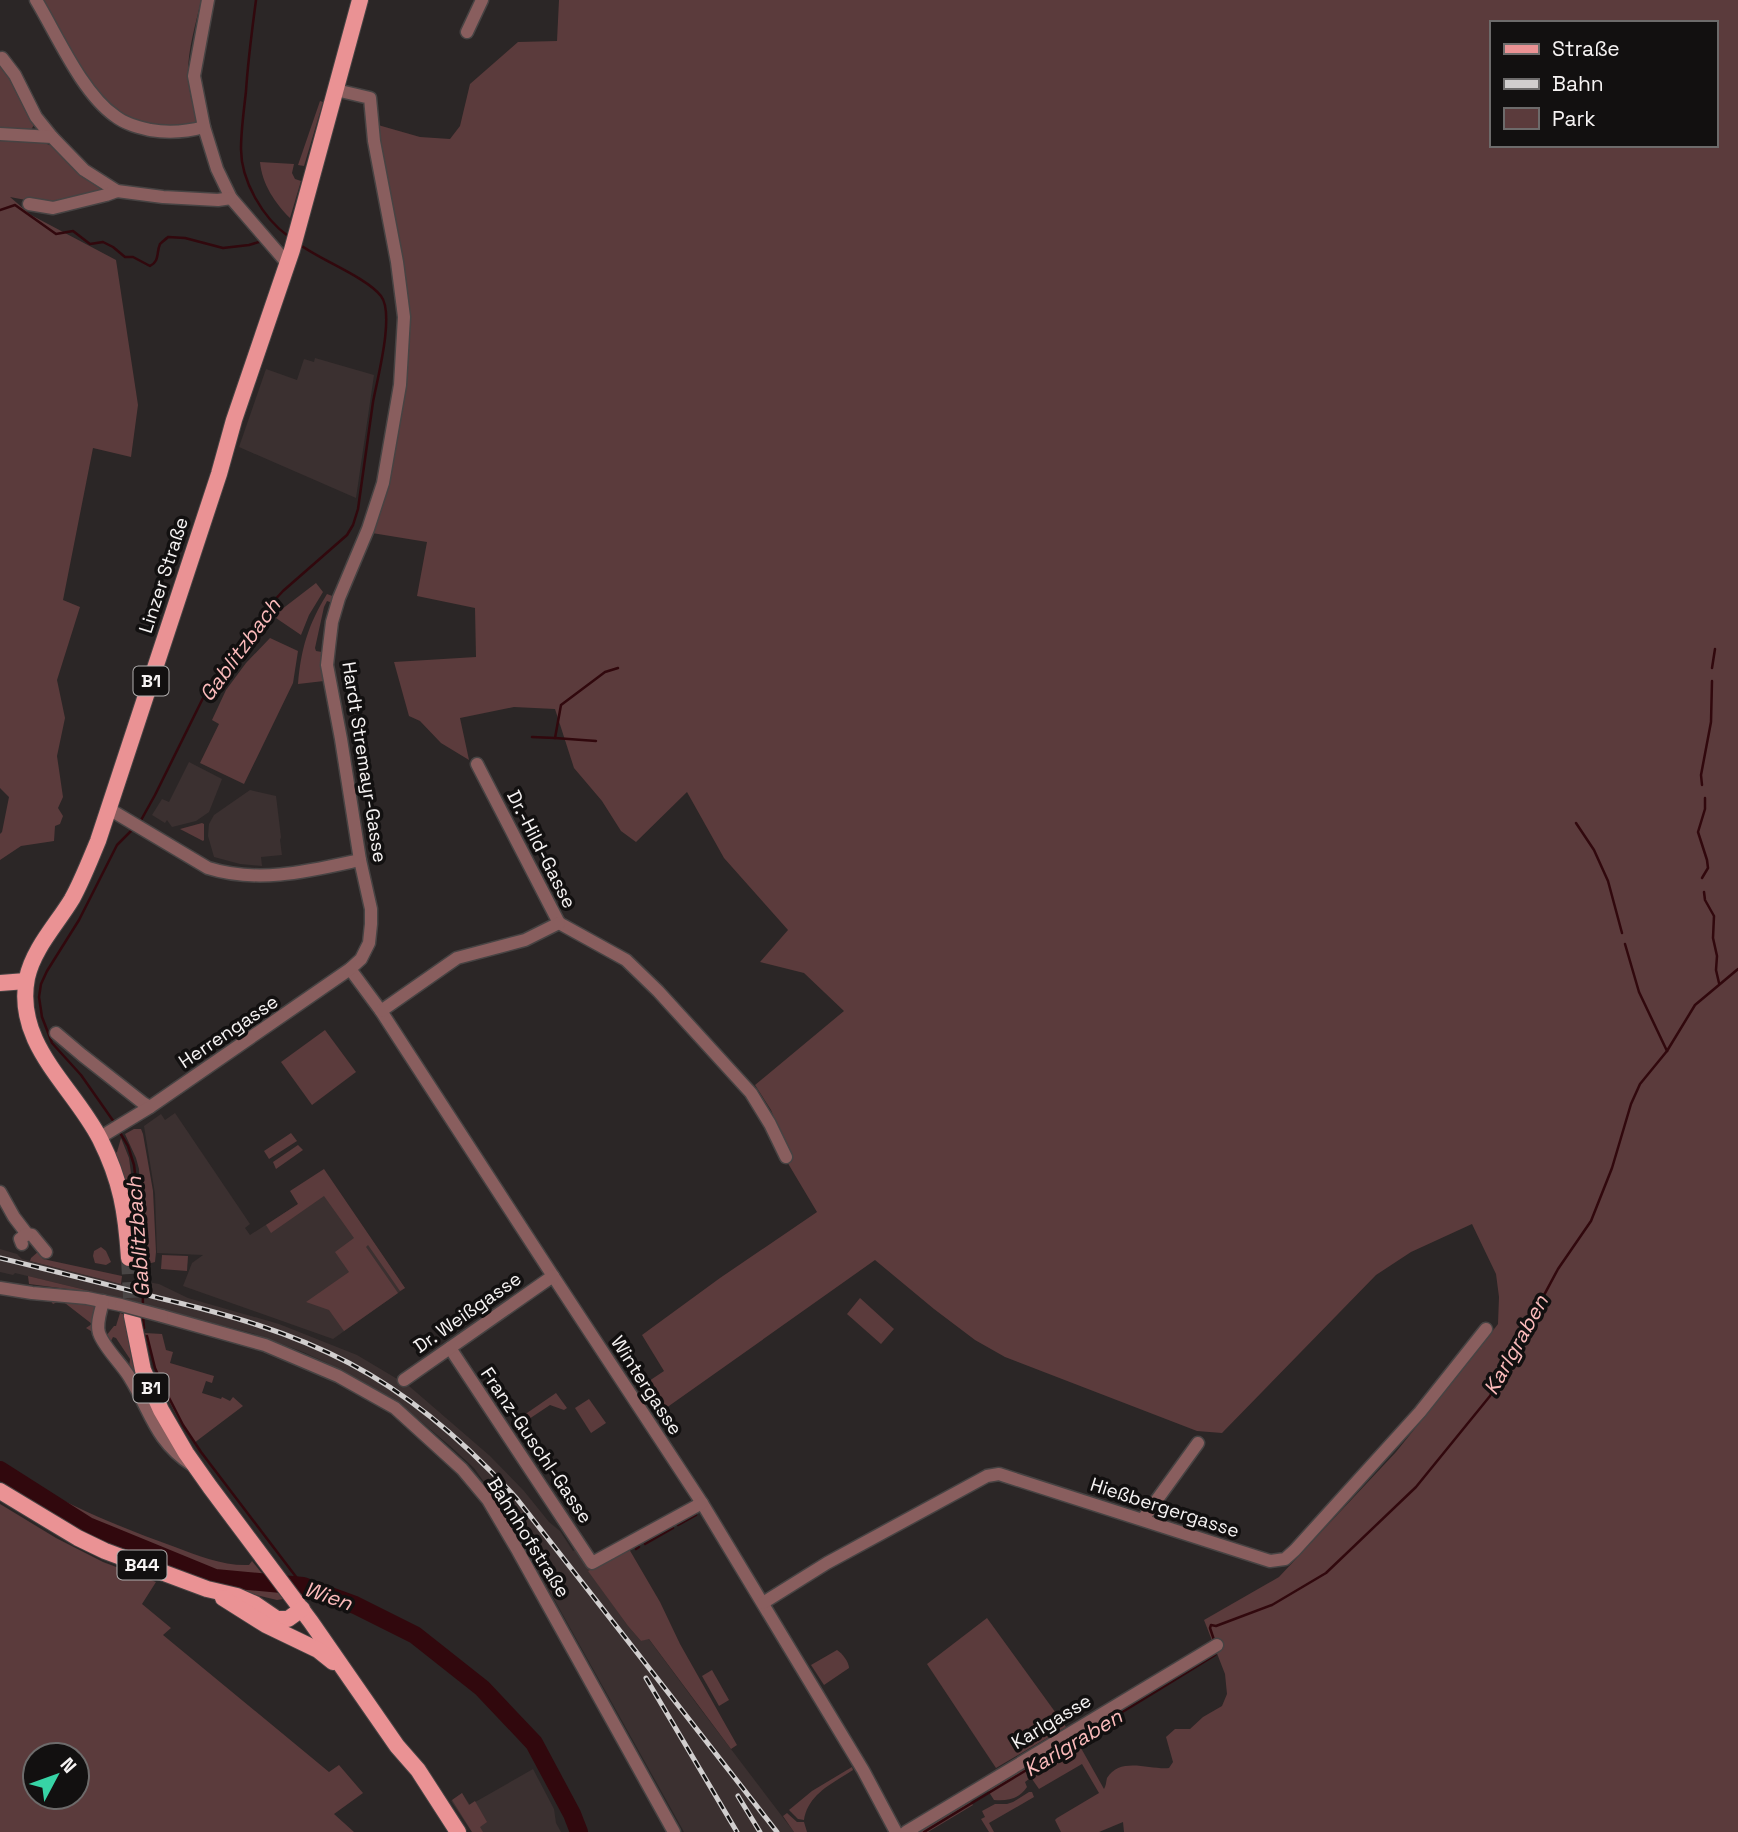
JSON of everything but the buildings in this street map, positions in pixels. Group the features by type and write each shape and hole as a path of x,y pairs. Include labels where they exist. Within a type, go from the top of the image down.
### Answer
{"main road":[{"name":"Linzer Straße","path":"128,1258 126,1217 111,1165 81,1108 36,1045 28,1019 26,981 33,959 78,887 109,809 285,254 300,220 360,0"},
{"path":"0,983 26,981"},
{"name":"B1","path":"126,1310 152,1391 173,1432 355,1683 397,1746 447,1832"},
{"name":"B44","path":"0,1491 87,1542 149,1568 246,1600 273,1617 281,1620 291,1618 303,1610"},
{"name":"B44","path":"207,1589 283,1633"},
{"path":"283,1633 298,1631 303,1610"},
{"path":"283,1633 318,1650 355,1683"},
{"name":"B1","path":"397,1746 418,1770 458,1832"}],"street":[{"path":"36,0 83,82 114,116 129,124 161,132 204,127"},
{"path":"208,0 194,76 204,127 217,170 231,198 285,254"},
{"path":"467,32 482,0"},
{"path":"2,58 15,75 36,117 52,137 83,170 117,191 163,197 218,200 231,198"},
{"name":"Hardt Stremayr-Gasse","path":"336,90 370,99 374,141 397,262 404,317 400,385 383,483 340,598 328,647 327,665 360,860 371,909 371,932 367,950 350,970"},
{"path":"0,134 52,137"},
{"path":"29,204 53,208 117,191"},
{"name":"Dr.-Hild-Gasse","path":"381,1011 457,958 525,940 559,923 477,764"},
{"path":"109,809 208,868 222,873 243,876 292,874 360,860"},
{"path":"559,923 626,960 658,990 751,1093 786,1157"},
{"name":"Wintergasse","path":"350,970 381,1011 702,1503 863,1770 896,1832"},
{"name":"Herrengasse","path":"99,1138 150,1107 350,970"},
{"path":"56,1033 150,1107"},
{"path":"5,1200 41,1249"},
{"name":"Dr. Weißgasse","path":"404,1380 553,1276"},
{"name":"Bahnhofstraße","path":"0,1288 103,1301 126,1310 162,1315 265,1345 338,1376 395,1408 462,1469 488,1500 674,1832"},
{"path":"103,1301 98,1325 101,1337 131,1378 165,1441 176,1455 197,1468"},
{"name":"Hießbergergasse","path":"763,1603 827,1563 987,1476 999,1474 1270,1562 1285,1559 1355,1486 1486,1329"},
{"name":"Franz-Guschl-Gasse","path":"450,1348 592,1563 702,1503"},
{"path":"1143,1519 1198,1443"},
{"name":"Karlgasse","path":"906,1832 1217,1645"}],"shaded area":[{"path":"315,358 374,375 356,498 239,447 266,369 297,380 304,359 314,362"},
{"path":"189,762 222,779 209,812 196,821 172,827 167,820 165,823 152,815 162,799 169,802"},
{"path":"250,790 276,796 282,855 261,857 262,866 214,857 208,836 209,824 214,815"},
{"path":"175,1113 250,1224 245,1228 250,1235 332,1182 405,1288 333,1339 183,1286 192,1263 203,1255 157,1253 155,1194 144,1126 161,1114 165,1120"},
{"path":"0,1249 17,1254 22,1259 149,1291 148,1282 159,1284 188,1298 279,1324 357,1355 409,1386 490,1456 560,1531 573,1551 577,1549 591,1569 589,1571 628,1626 641,1641 648,1638 794,1832 684,1832 506,1513 474,1468 418,1419 327,1363 255,1334 98,1293 15,1273 13,1275 0,1272"},
{"path":"533,1769 554,1809 556,1823 561,1832 472,1832 451,1801 462,1793 470,1805"}],"green space":[{"path":"42,0 201,0 188,64 190,92 198,123 166,127 140,122 118,111 99,94 83,73"},
{"path":"559,0 1738,0 1738,1832 1124,1832 1123,1822 1099,1832 1061,1832 1055,1820 1099,1793 1082,1764 1039,1789 1032,1779 1029,1779 1025,1782 1027,1787 1024,1791 1013,1798 994,1800 987,1789 993,1783 996,1786 1096,1722 1100,1728 1077,1741 1104,1789 1107,1778 1120,1767 1169,1768 1173,1762 1166,1737 1175,1729 1190,1729 1203,1717 1222,1706 1227,1694 1225,1674 1204,1620 1279,1577 1396,1452 1498,1324 1496,1274 1472,1224 1411,1252 1376,1275 1222,1433 1197,1431 1005,1357 975,1340 875,1260 659,1413 640,1387 664,1371 642,1335 817,1212 783,1155 790,1158 771,1110 755,1085 844,1011 804,973 760,962 788,930 724,858 687,792 636,842 621,831 602,801 574,768 555,709 514,707 460,718 469,760 441,743 420,721 409,716 394,662 476,657 475,608 417,596 427,542 372,533 396,443 409,349 406,282 378,125 420,137 450,139 460,126 470,84 518,42 557,41"},
{"path":"0,62 12,76 35,123 31,130 0,129"},
{"path":"320,101 323,102 304,166 298,165"},
{"path":"0,141 42,142 52,146 81,175 104,189 104,193 52,205 10,197 31,215 116,260 138,405 131,457 93,448 63,600 80,607 57,680 65,718 57,756 63,797 58,808 63,816 60,824 55,826 54,841 21,846 0,860 0,834 9,797 0,788"},
{"path":"260,162 294,164 292,173 295,179 301,181 290,218 270,193"},
{"path":"316,583 323,592 301,635 273,616"},
{"path":"327,594 335,597 333,603 327,601 324,607 315,648 316,651 322,652 324,681 298,684 306,638"},
{"path":"270,638 298,651 293,683 244,784 200,763 219,724 212,720 226,690 246,663"},
{"path":"202,823 203,841 180,829"},
{"path":"325,1030 356,1072 312,1105 281,1062"},
{"path":"141,1129 143,1134 153,1191 155,1262 144,1265 139,1169 125,1134"},
{"path":"291,1133 297,1141 269,1159 264,1151"},
{"path":"121,1138 129,1158 134,1196 130,1196 115,1153"},
{"path":"298,1145 303,1150 276,1169 273,1162"},
{"path":"324,1169 405,1288 400,1291 368,1245 366,1247 398,1293 344,1331 329,1310 306,1302 349,1272 335,1252 354,1238 324,1196 271,1233 266,1225 298,1204 290,1191"},
{"path":"101,1247 111,1262 106,1265 95,1263 93,1256 94,1251"},
{"path":"39,1251 43,1259 122,1276 121,1284 30,1261"},
{"path":"162,1255 188,1256 187,1271 161,1269"},
{"path":"28,1276 98,1293 29,1284"},
{"path":"55,1297 93,1305 96,1310 94,1333 86,1328 92,1324 61,1300 53,1304 50,1300"},
{"path":"860,1298 894,1329 881,1344 847,1314"},
{"path":"120,1313 123,1314 133,1365 144,1394 129,1368 130,1359 116,1338 113,1337 111,1341 106,1336 116,1326"},
{"path":"145,1333 162,1334 166,1350 173,1352 170,1363 214,1376 212,1383 206,1381 202,1393 230,1401 233,1397 243,1406 194,1443 164,1391"},
{"path":"556,1393 567,1408 564,1410 550,1405 514,1429 511,1424"},
{"path":"589,1399 606,1423 591,1433 575,1408"},
{"path":"0,1461 53,1495 122,1527 211,1560 239,1565 249,1565 252,1561 283,1599 240,1591 235,1585 214,1581 128,1552 89,1535 0,1480"},
{"path":"0,1504 56,1538 103,1562 156,1582 142,1604 171,1628 163,1635 329,1772 339,1765 363,1793 334,1814 354,1832 0,1832"},
{"path":"629,1549 737,1745 731,1749 649,1639 641,1641 588,1571"},
{"path":"987,1618 1066,1727 996,1768 927,1664"},
{"path":"837,1650 845,1658 849,1668 824,1685 811,1665"},
{"path":"712,1670 729,1700 719,1706 702,1676"},
{"path":"852,1767 853,1770 816,1796 806,1811 804,1820 798,1819 789,1810 812,1791"},
{"path":"1032,1792 1034,1797 989,1823 994,1832 989,1832 981,1819 985,1817 982,1811 995,1804 1013,1802"},
{"path":"462,1793 469,1805 475,1801 487,1822 480,1827 483,1832 472,1832 452,1800"},
{"path":"968,1799 973,1805 928,1832 913,1832"},
{"path":"787,1813 797,1822 804,1822 807,1832 794,1832 783,1816"}],"waterway":[{"name":"Gablitzbach","path":"256,0 242,127 242,161 255,198 270,219 288,236"},
{"path":"0,210 15,205 56,234 73,231 90,244 103,242 125,257 133,257 150,266 157,259 160,244 168,237 185,238 223,248 262,241"},
{"name":"Gablitzbach","path":"140,822 207,690 223,673 270,605 347,535 358,509 373,402 384,348 385,305 381,296 365,282 299,244"},
{"path":"1712,668 1715,649"},
{"path":"532,737 555,738 561,705 605,672 618,668"},
{"path":"1702,785 1701,775 1711,722 1712,681"},
{"path":"555,738 596,741"},
{"path":"1702,878 1708,868 1698,832 1705,809 1705,798"},
{"path":"1576,823 1594,850 1608,881 1622,933"},
{"name":"Gablitzbach","path":"114,1122 81,1075 52,1043 42,1017 39,997 47,971 79,920 117,845 133,829"},
{"path":"1704,892 1705,900 1714,916 1713,938 1719,983"},
{"path":"1625,944 1639,992 1667,1051"},
{"name":"Karlgraben","path":"1215,1643 1211,1625 1216,1626 1272,1605 1326,1573 1416,1487 1490,1396 1558,1269 1591,1221 1640,1084 1667,1051 1695,1005 1738,969"},
{"name":"Gablitzbach","path":"119,1131 128,1146 134,1165 141,1225 143,1306"},
{"name":"Gablitzbach","path":"143,1316 144,1328"},
{"name":"Gablitzbach","path":"147,1336 155,1368 183,1425 303,1586"},
{"name":"Wien","path":"0,1470 88,1526 215,1578 303,1586 355,1605 415,1635 482,1688 534,1743 579,1832"},
{"path":"678,1525 696,1515"},
{"path":"645,1544 673,1528"},
{"name":"Karlgraben","path":"924,1832 1216,1652"}],"tunnel":[{"path":"129,1258 132,1316"}],"railway":[{"path":"0,1258 256,1324 349,1363 418,1407 459,1441 517,1499 777,1832"},
{"path":"646,1678 737,1832"},
{"path":"738,1796 760,1832"}]}
